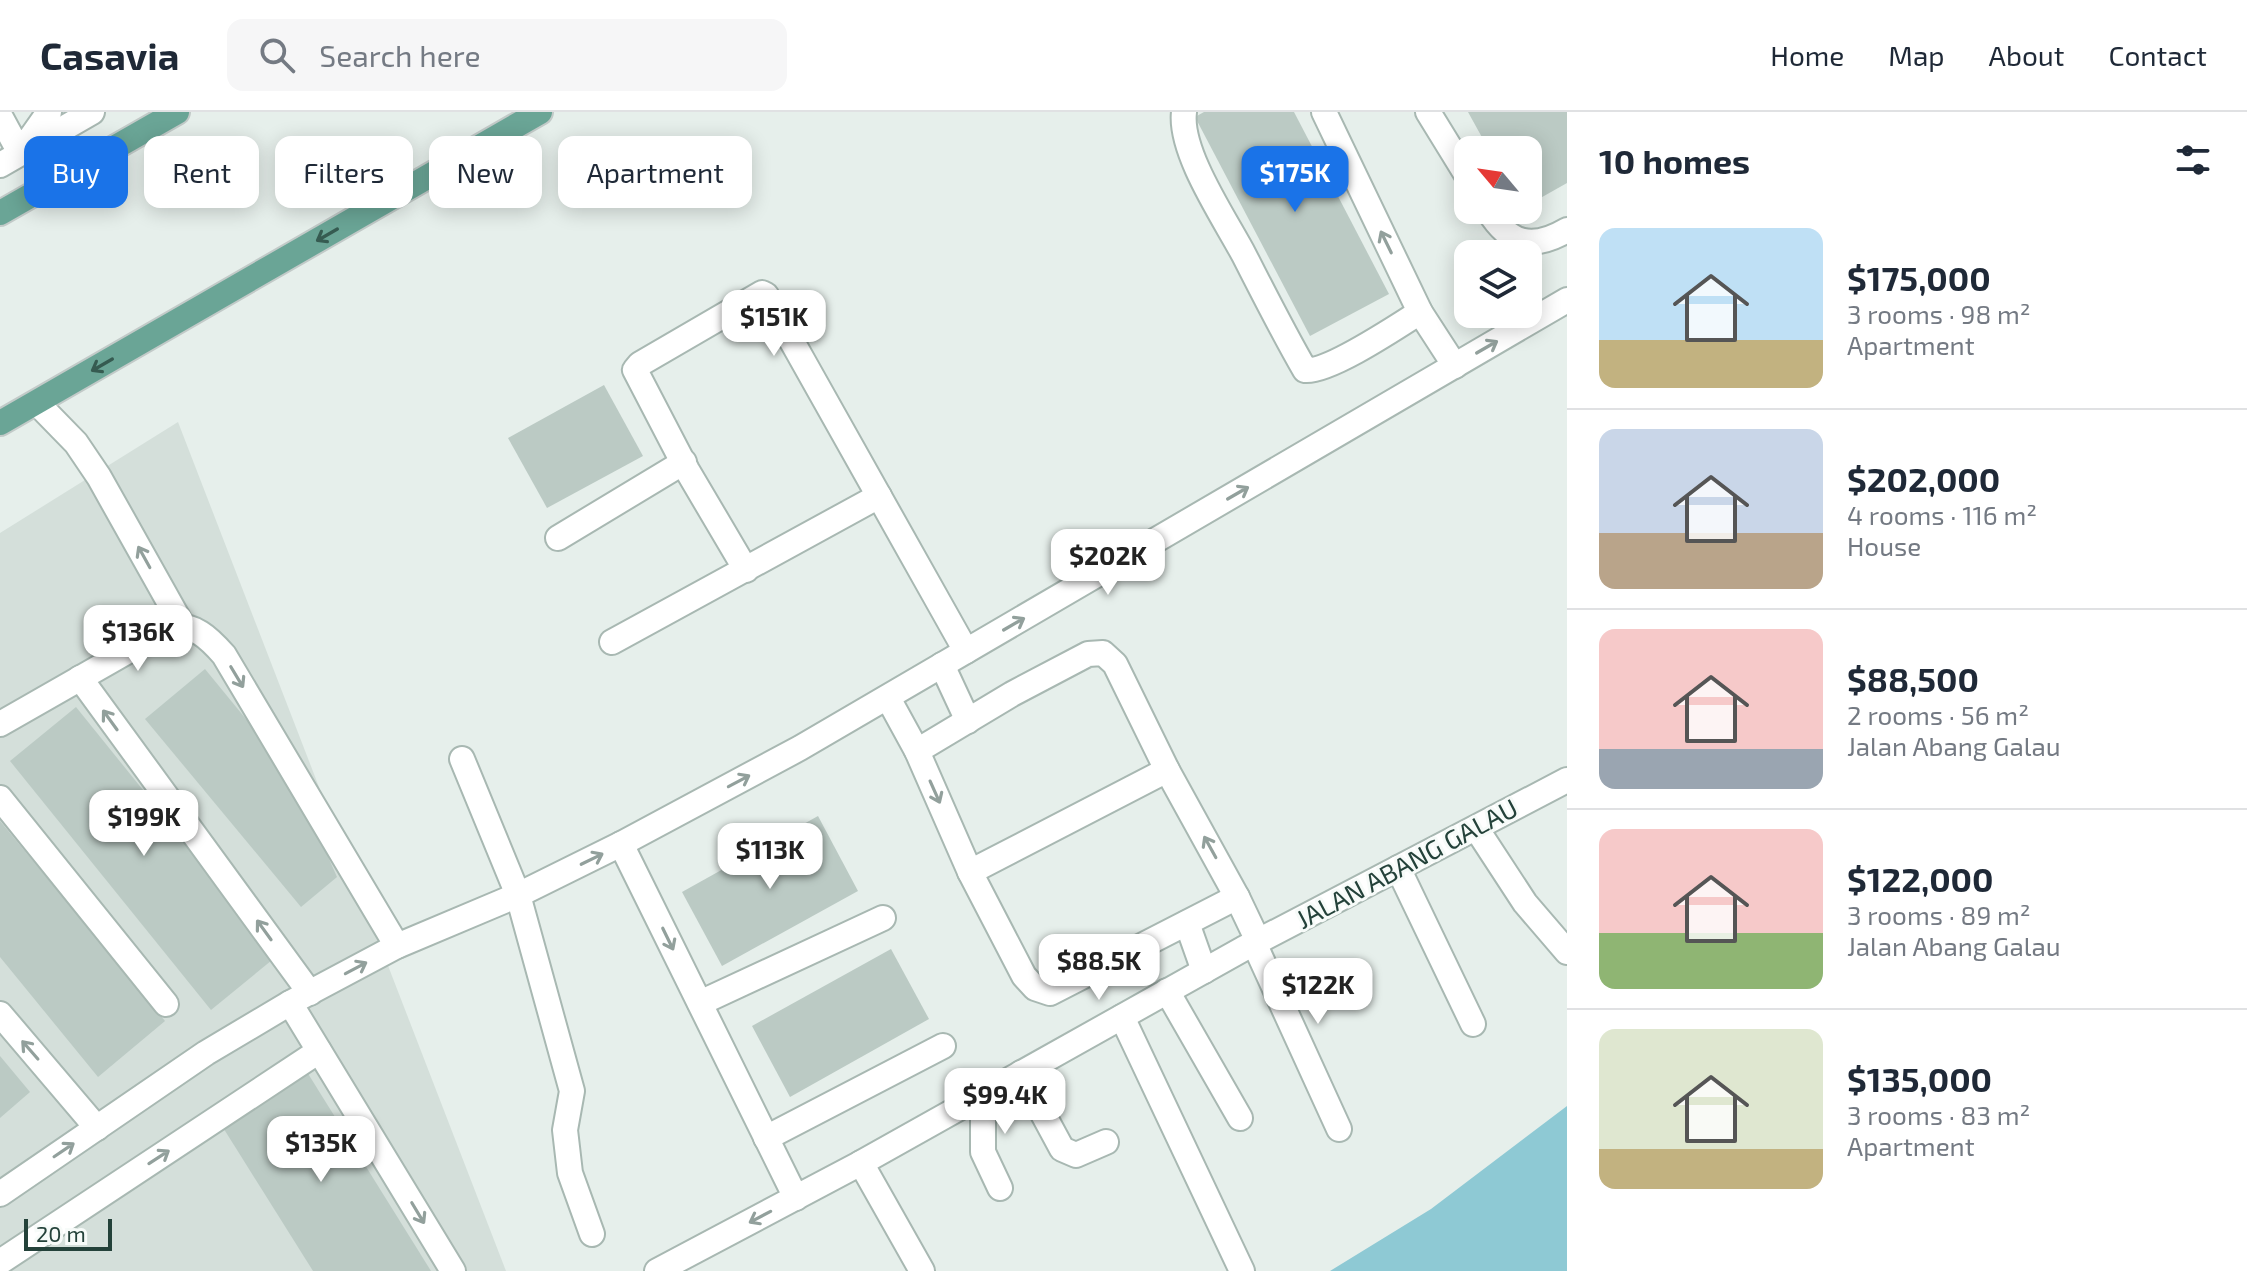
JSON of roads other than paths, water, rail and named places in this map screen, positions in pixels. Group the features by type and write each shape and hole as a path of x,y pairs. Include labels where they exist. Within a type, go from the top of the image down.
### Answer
{"main road":[{"path":"0,213 177,112"},
{"path":"0,423 540,112"}],"street":[{"path":"10,159 49,112"},
{"path":"10,159 92,112"},
{"path":"1184,112 1195,163 1210,195 1305,370 1313,371 1367,344 1420,312"},
{"path":"1324,112 1420,312 1455,366"},
{"path":"1428,112 1454,154"},
{"path":"0,116 10,159"},
{"path":"1499,224 1508,236 1521,241 1554,237 1567,230"},
{"path":"746,570 635,370 640,364 762,293 766,295 966,651"},
{"path":"0,1194 206,1053 300,998 397,946 518,895 621,844 888,698 1567,300"},
{"path":"37,403 76,443 99,477 182,625"},
{"path":"558,538 684,462"},
{"path":"612,642 879,496"},
{"path":"0,724 170,627 182,625 202,634 224,655 397,946"},
{"path":"917,751 1012,694 1088,654 1103,653 1115,664 1167,770 1237,897 1339,1129"},
{"path":"942,665 968,721"},
{"path":"80,678 300,998 319,1051 453,1271"},
{"path":"888,698 917,751 970,872 1024,976 1035,988 1050,993 1237,897"},
{"path":"462,759 518,895 572,1091 565,1130 570,1173 592,1234"},
{"path":"970,872 1167,770"},
{"name":"JALAN ABANG GALAU","path":"657,1271 861,1163 1256,942 1567,780"},
{"path":"0,798 166,1004"},
{"path":"1476,828 1525,903 1567,952"},
{"path":"621,844 796,1198"},
{"path":"1398,868 1473,1024"},
{"path":"700,1003 883,918"},
{"path":"1187,923 1204,971"},
{"path":"1167,991 1240,1118"},
{"path":"0,1014 97,1128"},
{"path":"1122,1017 1242,1271"},
{"path":"766,1138 943,1046"},
{"path":"0,1262 319,1051"},
{"path":"1021,1073 1062,1149 1076,1155 1106,1142"},
{"path":"979,1097 983,1114 983,1152 1000,1188"},
{"path":"861,1163 922,1271"}],"water":[{"path":"1567,1106 1567,1271 1330,1271 1431,1209"}]}
